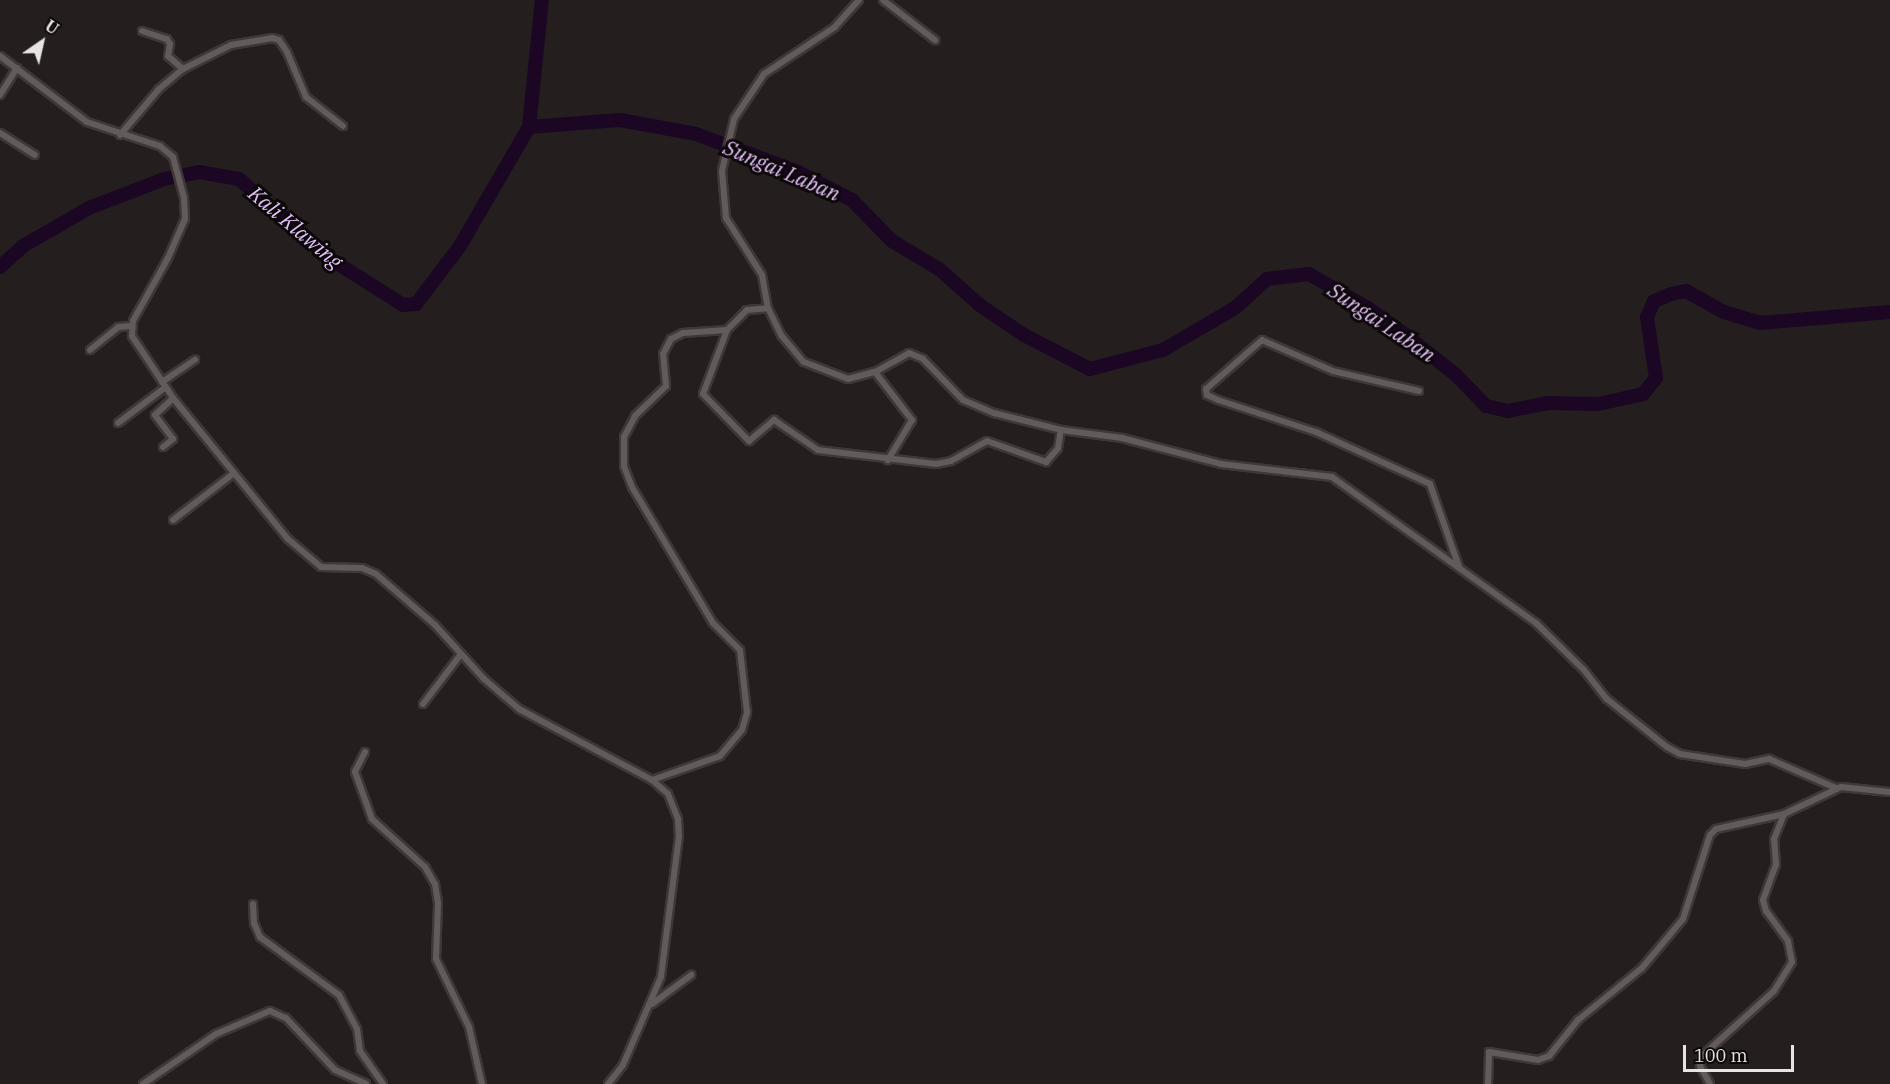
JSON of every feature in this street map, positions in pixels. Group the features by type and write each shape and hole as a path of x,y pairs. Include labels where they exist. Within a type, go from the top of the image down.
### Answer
{"street":[{"path":"859,0 835,27 764,74 732,125 722,171 726,218 762,275 768,308 790,348 811,365 848,379 875,372 909,353 923,359 963,400 994,413 1061,430 1122,438 1221,464 1332,477 1350,486 1536,623 1584,670 1607,699 1667,747 1680,754 1744,764 1768,759 1836,788 1890,792"},
{"path":"883,0 935,40"},
{"path":"142,30 167,39 170,44 168,56 183,69"},
{"path":"120,135 159,89 183,69 231,45 276,38 287,52 306,97 343,126"},
{"path":"0,56 80,118 120,135 167,150 178,171 186,209 181,230 131,326 134,340 173,398 233,474 308,559 327,568 359,567 371,571 435,625 483,678 526,714 652,780 668,795 678,819 679,836 661,977 652,1004 623,1065 608,1084"},
{"path":"0,95 17,68"},
{"path":"0,133 35,155"},
{"path":"768,308 747,310 727,330 703,394 735,430 751,441 774,420 818,450 888,460 946,463 987,441 1046,462 1058,448 1061,430"},
{"path":"90,350 114,329 131,326"},
{"path":"652,780 720,756 742,730 747,712 740,650 713,622 637,496 626,472 622,445 635,416 666,386 663,354 671,339 684,333 727,330"},
{"path":"1419,391 1333,371 1262,340 1206,389 1207,395 1218,400 1316,432 1430,484 1460,568"},
{"path":"118,423 195,360"},
{"path":"875,372 912,420 888,460"},
{"path":"163,447 173,439 155,415 173,398"},
{"path":"173,520 233,474"},
{"path":"423,704 461,654"},
{"path":"365,752 355,772 372,819 425,867 435,884 436,959 469,1027 482,1084"},
{"path":"1488,1084 1490,1052 1538,1060 1550,1056 1578,1020 1642,968 1683,919 1713,832 1784,814 1809,805 1836,788"},
{"path":"1710,1084 1700,1066 1702,1056 1771,994 1792,962 1788,940 1766,911 1763,900 1776,865 1774,839 1784,814"},
{"path":"253,904 254,922 260,937 339,995 357,1029 360,1052 383,1084"},
{"path":"652,1004 691,975"},
{"path":"143,1084 216,1034 270,1011 286,1018 335,1070 365,1084"}],"waterway":[{"name":"Kali Klawing","path":"0,267 23,246 89,208 164,179 199,172 239,179 329,258 403,305 416,304 460,246 529,127 542,0"},
{"name":"Sungai Laban","path":"529,127 620,120 696,134 798,172 852,200 892,241 939,269 981,306 1024,335 1090,369 1163,350 1235,308 1267,279 1309,274 1368,308 1407,336 1456,375 1486,406 1508,411 1548,403 1598,404 1643,394 1656,378 1647,317 1654,301 1671,294 1686,291 1724,312 1759,323 1890,312"}]}
